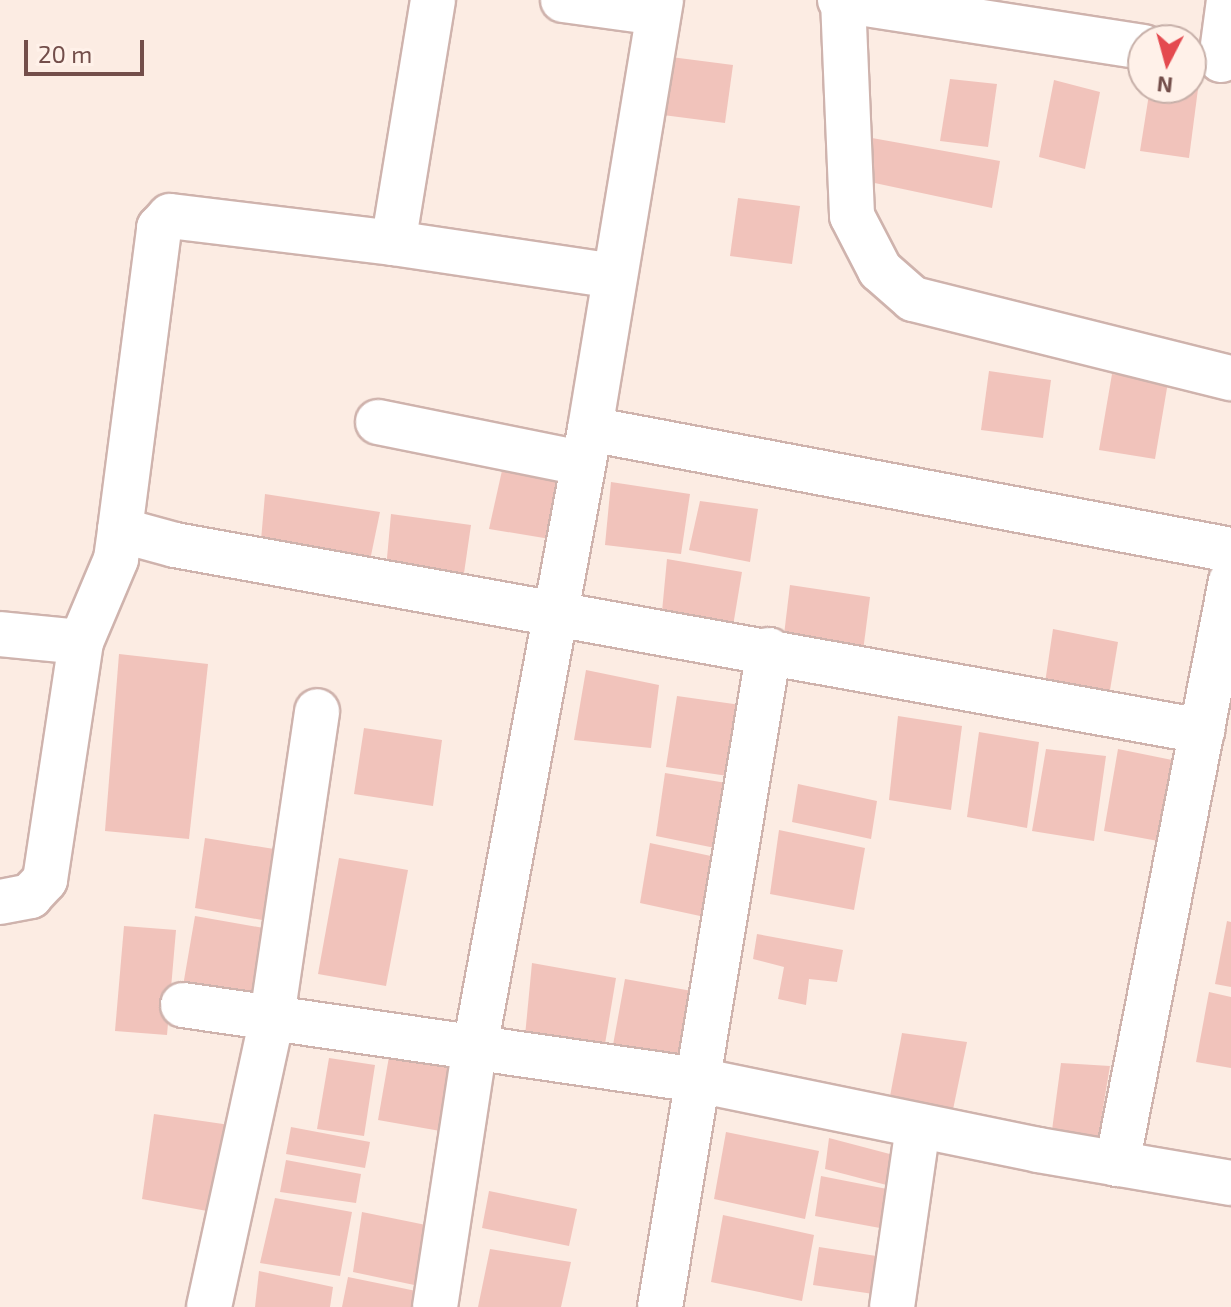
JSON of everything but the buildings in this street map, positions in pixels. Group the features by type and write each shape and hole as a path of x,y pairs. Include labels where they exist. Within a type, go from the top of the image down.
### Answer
{"street":[{"path":"393,243 433,0"},
{"path":"435,1307 475,1047 553,610 586,446 660,7 563,0"},
{"path":"1127,45 841,0 852,216 880,270 913,299 1231,378"},
{"path":"1214,59 1229,0"},
{"path":"0,902 30,896 45,880 81,642 116,559 153,244 159,228 170,216 393,243 615,276"},
{"path":"378,422 586,446 1231,550"},
{"path":"120,530 175,545 553,610 1202,731"},
{"path":"1117,1164 1231,581"},
{"path":"0,634 81,642"},
{"path":"660,1307 769,650"},
{"path":"209,1307 272,1017 317,711"},
{"path":"183,1005 698,1080 918,1126 1231,1183"},
{"path":"892,1307 918,1126"}]}
